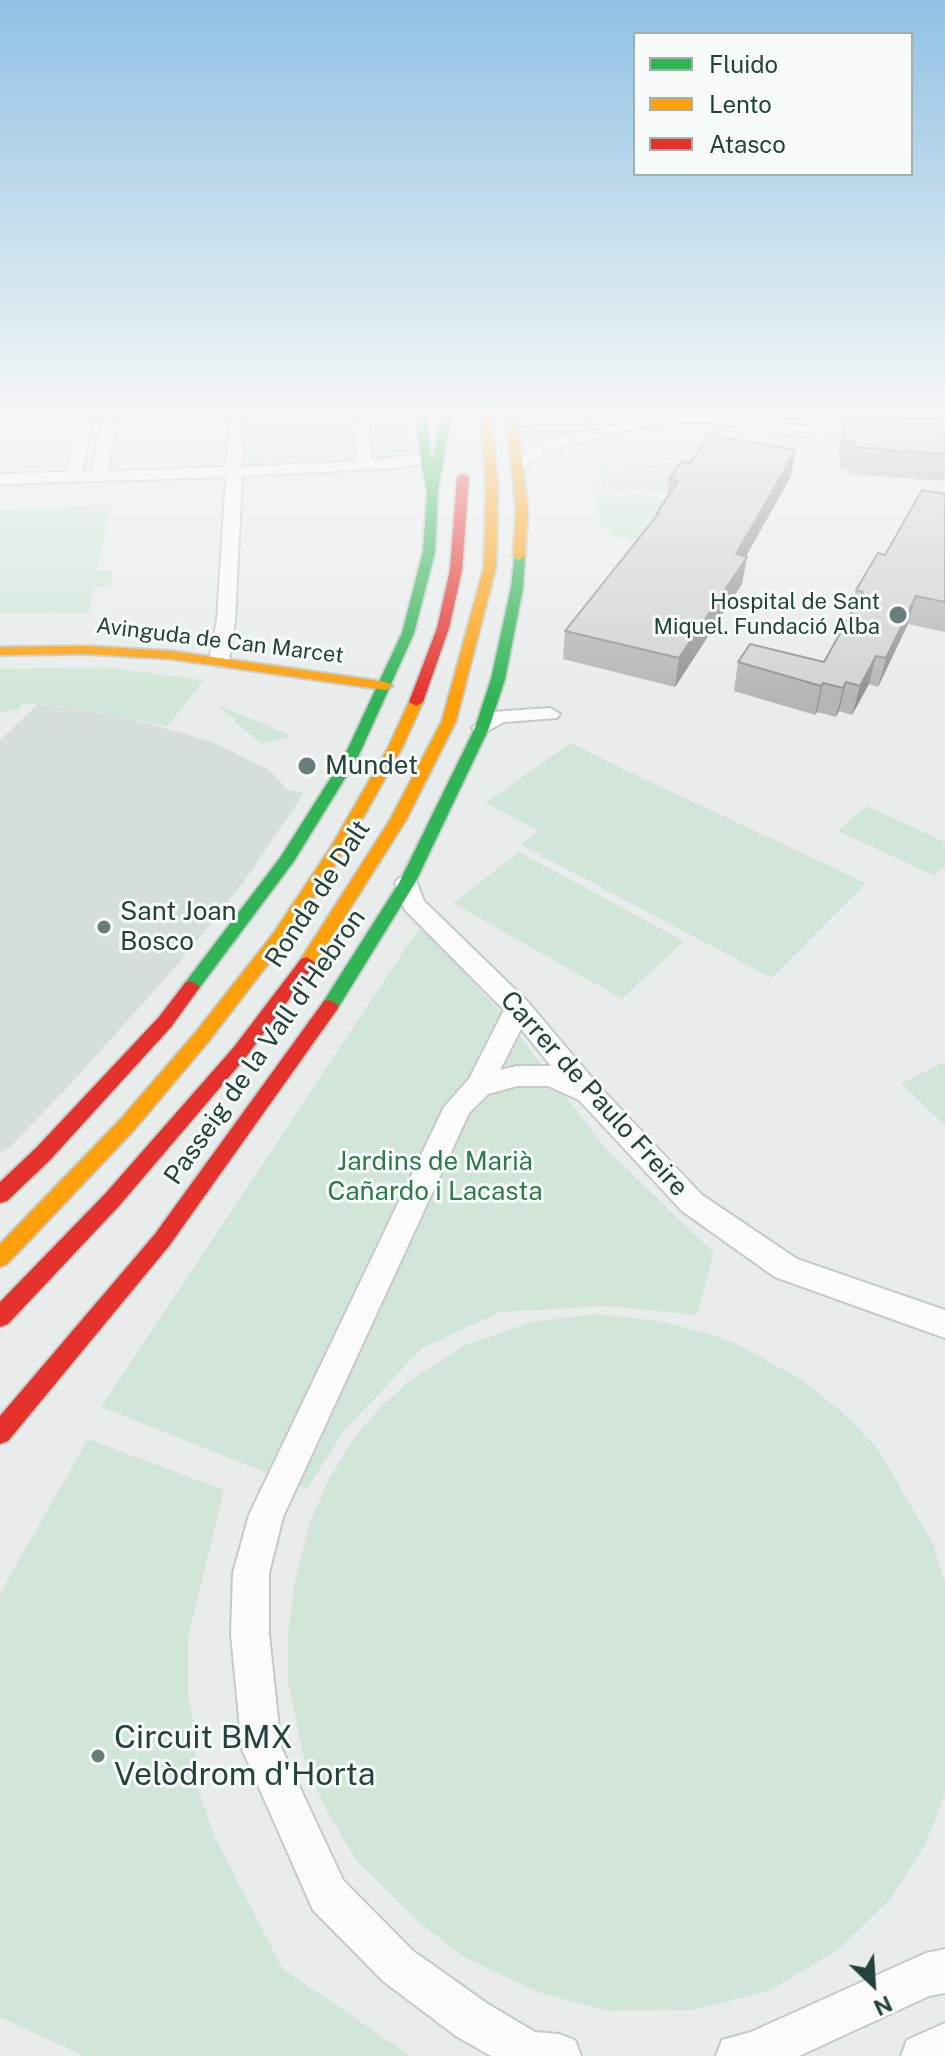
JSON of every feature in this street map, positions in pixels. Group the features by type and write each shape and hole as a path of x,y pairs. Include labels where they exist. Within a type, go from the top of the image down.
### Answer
{"main road":[{"path":"0,1195 43,1154 174,1009 286,861 351,757 408,633 429,552 432,507"},
{"name":"Ronda de Dalt","path":"0,1258 127,1125 202,1037 279,938 345,836 395,748 421,691 443,628 456,570 463,507"},
{"name":"Ronda de Dalt","path":"0,1317 123,1187 240,1052 324,941 398,820 449,721 490,567 492,507"},
{"name":"Passeig de la Vall d'Hebron","path":"0,1433 162,1240 346,984 407,883 482,728 498,679 517,588 521,507"},
{"name":"Avinguda de Can Marcet","path":"0,651 87,650 219,661 386,686"},
{"path":"28,1314 123,1187"}],"street":[{"path":"219,661 225,637 232,507"},
{"path":"482,728 499,716 550,714 505,697 498,679"},
{"name":"Carrer de Paulo Freire","path":"407,883 413,904 518,1008 588,1092 692,1203 786,1268 945,1324"},
{"path":"518,1008 479,1086 458,1107 266,1515 251,1573 250,1634 262,1749 328,1895 398,1966 472,2020 540,2055"},
{"path":"479,1086 517,1076 551,1076 588,1092"},
{"path":"738,2056 753,2054 926,1975 945,1971"},
{"path":"923,2056 945,2045"}],"shaded area":[{"name":"Sant Joan Bosco","path":"38,704 124,717 210,741 271,771 287,790 304,793 243,883 172,971 68,1087 0,1154 0,740"}],"green space":[{"path":"111,507 97,571 113,571 110,587 94,588 89,613 0,614 0,510"},
{"path":"597,507 662,507 642,543 614,536 602,529"},
{"path":"105,667 204,680 167,727 38,704 21,704 20,709 0,713 0,669"},
{"path":"217,705 293,736 261,744"},
{"path":"571,743 866,883 772,978 521,845 538,830 485,803"},
{"path":"866,806 945,842 945,866 935,876 838,831"},
{"path":"519,852 684,941 622,999 453,903"},
{"name":"Jardins de Marià Cañardo i Lacasta","path":"421,925 505,1017 607,1150 714,1253 697,1315 608,1306 501,1312 422,1348 344,1431 307,1489 101,1407"},
{"path":"943,1062 945,1064 945,1125 901,1084"},
{"path":"595,1314 660,1321 706,1333 737,1344 804,1381 850,1419 880,1452 933,1544 945,1582 945,1794 925,1845 891,1898 838,1950 771,1990 693,2010 609,2011 540,1993 464,1957 422,1925 356,1860 325,1808 305,1763 288,1683 288,1634 295,1580 309,1525 328,1480 354,1438 382,1405 412,1379 463,1346 531,1322"},
{"name":"Circuit BMX Velòdrom d'Horta","path":"88,1439 224,1490 188,1638 188,1695 195,1728 196,1783 216,1840 283,1969 411,2056 84,2056 0,2017 0,1593"}],"building":[{"path":"661,507 763,507 736,554 747,557 679,658 565,631 659,513"},
{"name":"Hospital de Sant Miquel. Fundació Alba","path":"912,507 945,507 945,602 916,596 886,658 876,656 860,686 846,682 843,688 823,683 821,686 738,662 750,644 824,662 863,592 856,590 878,553 885,555"}],"traffic: fast":[{"path":"191,987 286,861 351,757 408,633 429,552 432,507"},
{"path":"330,1006 407,883 482,728 498,679 517,588 519,556"}],"traffic: slow":[{"path":"307,963 398,820 449,721 490,567 492,507"},
{"path":"519,556 522,507"},
{"path":"0,651 87,650 171,655 386,686"},
{"path":"0,1258 127,1125 202,1037 279,938 338,848 395,748 416,702"}],"traffic: jam":[{"path":"416,702 443,628 456,570 461,507"},
{"path":"0,1317 112,1200 240,1052 307,963"},
{"path":"0,1195 43,1154 165,1022 191,987"},
{"path":"0,1433 162,1240 330,1006"}],"place":[{"name":"Hospital de Sant Miquel. Fundació Alba","path":"898,615"},
{"name":"Mundet","path":"307,766"},
{"name":"Sant Joan Bosco","path":"104,927"},
{"name":"Circuit BMX Velòdrom d'Horta","path":"98,1756"}]}
